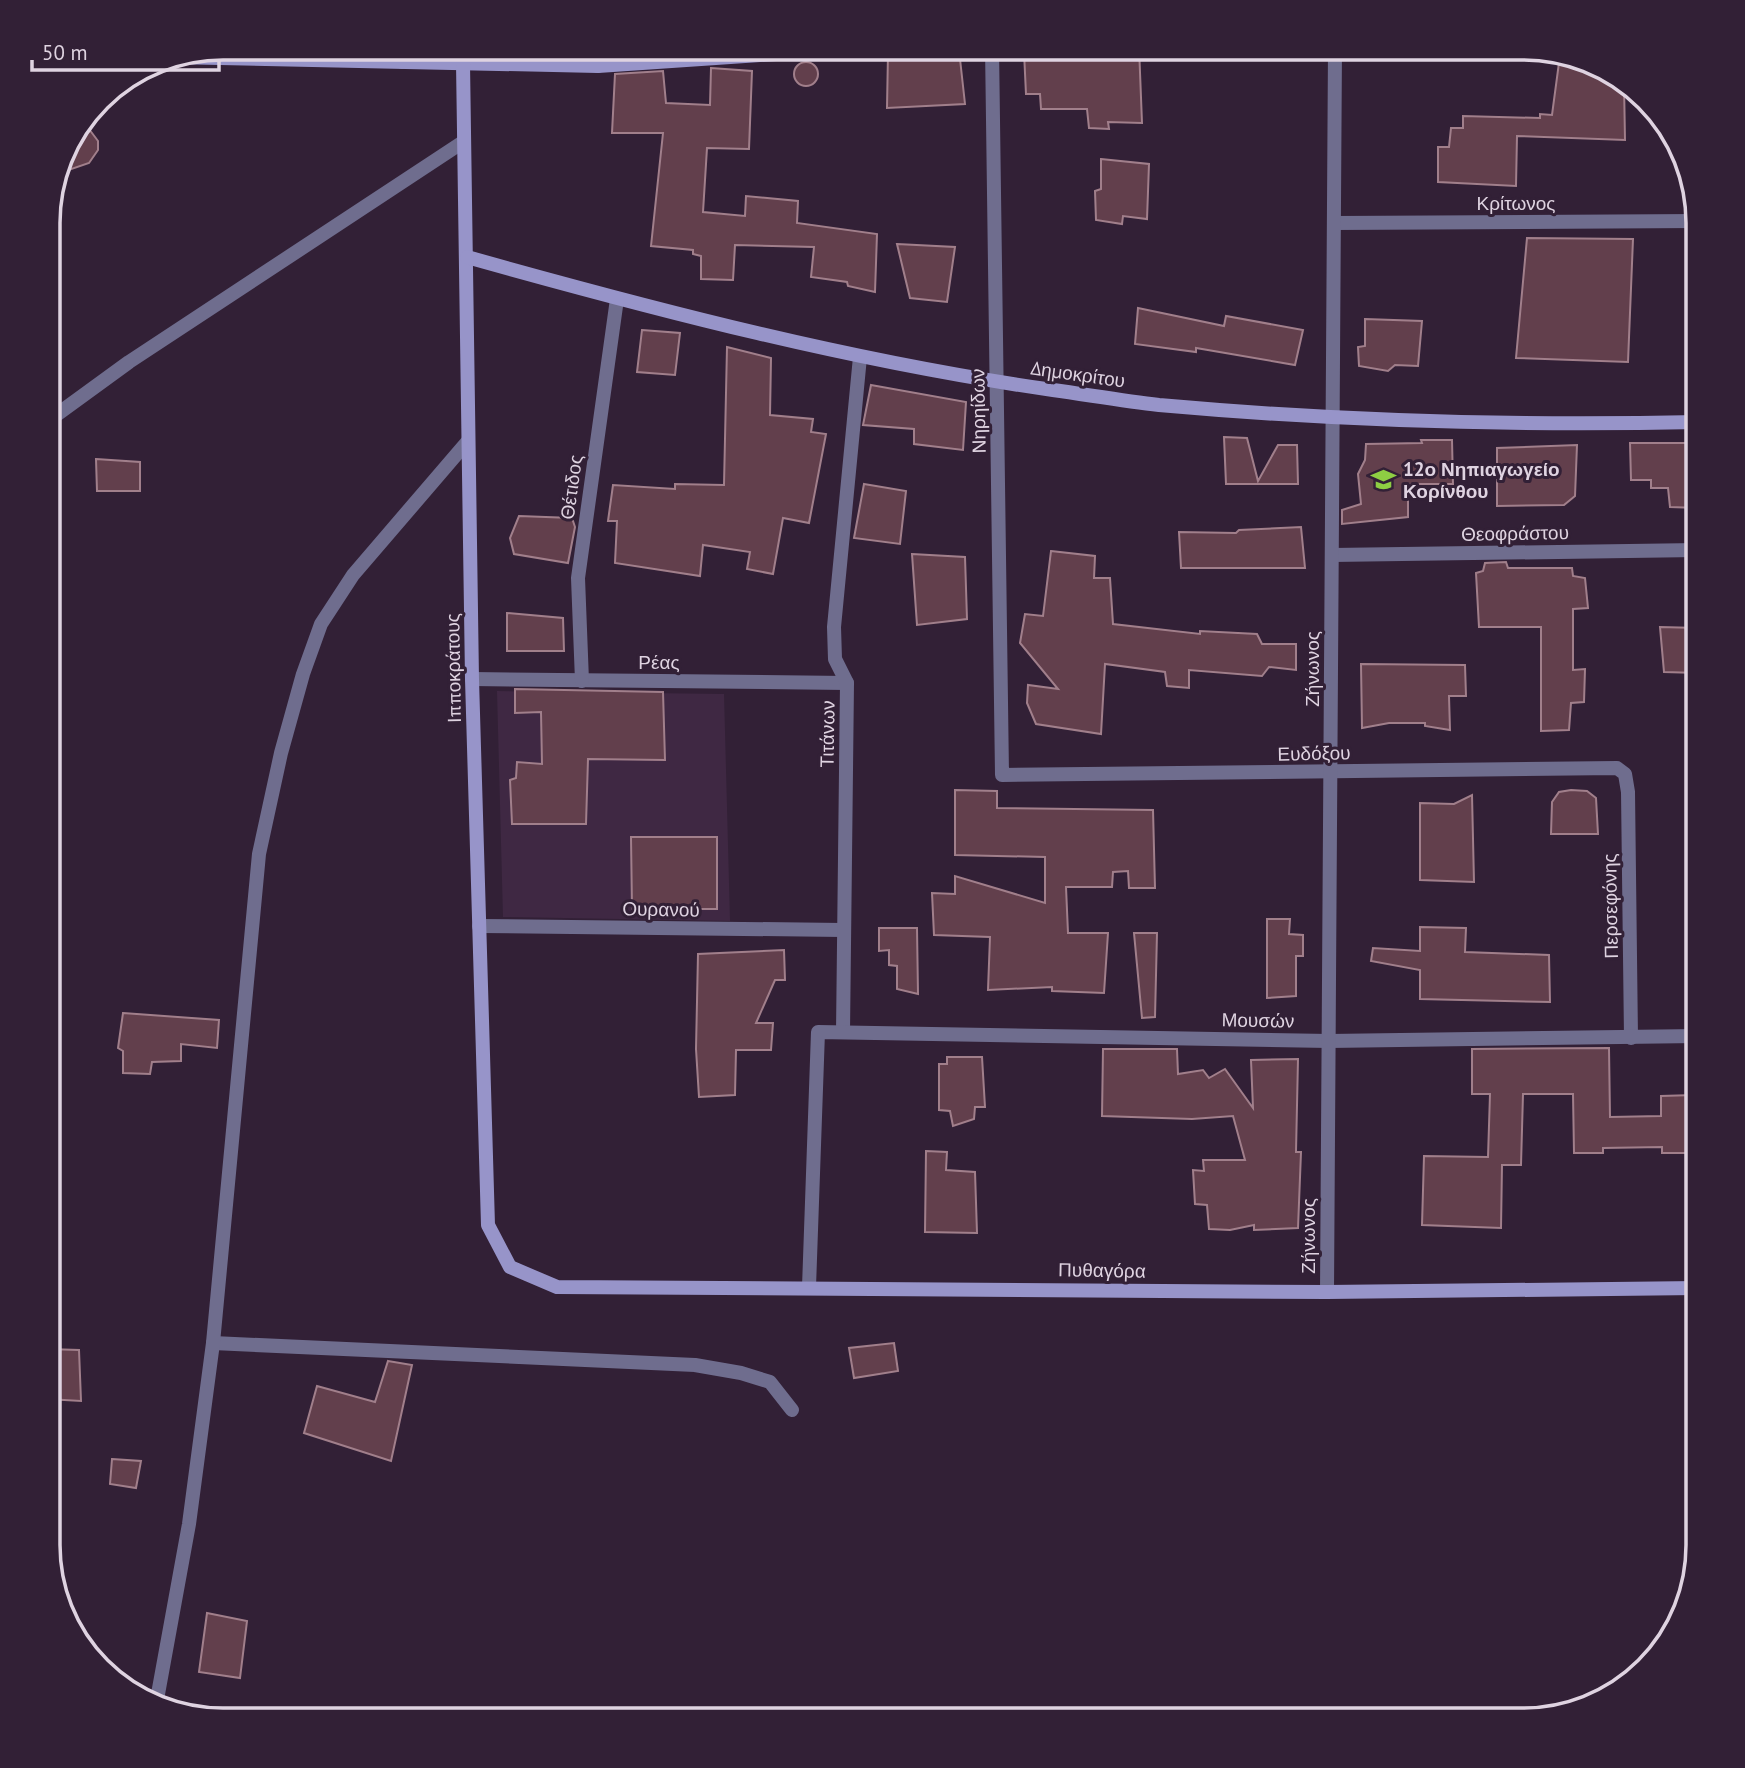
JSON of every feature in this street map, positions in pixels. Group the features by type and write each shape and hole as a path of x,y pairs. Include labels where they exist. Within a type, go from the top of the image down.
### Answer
{"street":[{"path":"440,60 463,63 598,66 687,60"},
{"path":"598,60 598,66"},
{"name":"Νηρηίδων","path":"992,60 1002,775"},
{"name":"Ζήνωνος","path":"1327,1292 1335,60"},
{"name":"Ιπποκράτους","path":"463,63 472,678 488,1225 510,1267"},
{"path":"60,412 129,362 463,142"},
{"name":"Κρίτωνος","path":"1334,223 1686,221"},
{"name":"Δημοκρίτου","path":"467,257 617,299 860,357 997,382 1157,404 1544,426 1686,422"},
{"name":"Θέτιδος","path":"582,681 578,578 617,299"},
{"name":"Τιτάνων","path":"843,1032 847,683 835,659 834,627 860,357"},
{"path":"158,1695 188,1524 213,1343 259,854 281,753 303,674 321,624 353,575 468,441"},
{"name":"Θεοφράστου","path":"1332,555 1686,550"},
{"name":"Ρέας","path":"472,678 847,683"},
{"name":"Ευδόξου","path":"1002,775 1606,766 1625,774"},
{"name":"Περσεφόνης","path":"1625,774 1628,792 1631,1038"},
{"name":"Ουρανού","path":"479,926 843,930"},
{"name":"Μουσών","path":"809,1287 818,1032 1329,1041 1686,1036"},
{"name":"Πυθαγόρα","path":"510,1267 557,1287 1327,1292 1686,1288"},
{"path":"213,1343 695,1365 741,1373 770,1382 792,1410"}],"shaded area":[{"path":"497,691 724,694 730,921 503,917"}],"building":[{"path":"888,60 960,60 965,104 887,108"},
{"path":"1024,60 1140,60 1142,123 1108,122 1109,129 1089,128 1087,109 1041,109 1040,94 1026,94"},
{"path":"806,62 817,69 818,74 811,85 806,86 795,79 794,74 801,63"},
{"path":"1559,64 1595,76 1624,95 1625,140 1517,136 1516,186 1438,182 1438,147 1449,147 1451,128 1463,128 1463,116 1540,118 1540,114 1552,115"},
{"path":"711,68 752,71 749,149 707,148 703,212 745,216 746,196 798,201 797,223 877,234 875,292 848,286 847,282 811,277 814,247 735,245 733,280 701,279 701,256 693,254 693,250 651,246 663,133 612,133 615,74 663,71 666,103 710,105"},
{"path":"89,129 98,141 98,150 89,163 68,170 76,150"},
{"path":"1101,159 1149,164 1147,219 1123,216 1122,224 1096,220 1095,191 1101,189"},
{"path":"1527,238 1633,239 1628,362 1516,358"},
{"path":"897,244 955,247 947,302 910,298"},
{"path":"1138,308 1224,326 1226,316 1303,330 1295,365 1196,348 1196,352 1135,344"},
{"path":"1365,319 1422,321 1418,366 1395,365 1388,371 1359,366 1358,347 1365,346"},
{"path":"642,330 680,333 675,375 637,372"},
{"path":"727,347 771,358 770,415 813,419 811,432 826,434 809,523 783,518 773,574 747,569 750,552 703,545 700,576 615,563 617,521 608,521 613,485 675,489 675,484 724,485"},
{"path":"871,385 966,402 963,450 914,444 914,429 863,425"},
{"path":"1224,437 1247,438 1258,481 1278,445 1297,445 1298,484 1226,484"},
{"name":"12ο Νηπιαγωγείο Κορίνθου","path":"1421,440 1452,440 1453,484 1408,484 1408,517 1342,524 1342,510 1361,504 1358,474 1365,460 1366,444 1422,443"},
{"path":"1630,443 1686,443 1686,508 1670,507 1668,488 1651,488 1651,480 1631,480"},
{"path":"1577,445 1575,496 1564,505 1497,506 1497,448"},
{"path":"96,459 140,462 140,491 97,491"},
{"path":"864,484 906,491 900,544 854,538"},
{"path":"519,516 572,518 575,527 568,563 514,554 510,538"},
{"path":"1301,527 1305,568 1181,568 1179,532 1236,533 1239,530"},
{"path":"1051,551 1095,556 1094,578 1110,578 1113,624 1200,634 1200,631 1257,634 1262,644 1296,644 1296,670 1269,667 1262,676 1189,670 1189,688 1167,686 1165,672 1105,664 1101,734 1036,724 1027,703 1028,685 1058,689 1020,643 1025,614 1043,616"},
{"path":"912,554 965,557 967,619 917,625"},
{"path":"1506,562 1508,568 1572,568 1573,576 1585,578 1588,608 1573,609 1573,670 1585,669 1584,702 1571,703 1569,730 1541,731 1541,627 1479,627 1476,573 1483,571 1485,563"},
{"path":"507,613 563,618 564,651 507,651"},
{"path":"1660,627 1686,628 1686,673 1664,672"},
{"path":"1361,664 1465,665 1466,696 1449,696 1450,730 1425,726 1425,723 1389,723 1362,728"},
{"path":"515,689 663,692 665,760 588,759 586,824 512,824 510,780 516,778 517,762 542,764 541,712 515,713"},
{"path":"955,790 997,791 997,808 1153,810 1155,888 1129,888 1128,871 1113,872 1112,887 1066,887 1068,933 1108,933 1104,993 1052,991 1052,987 988,990 990,937 934,935 932,893 955,894 955,876 1045,903 1045,857 955,855"},
{"path":"1587,791 1596,798 1598,834 1551,834 1552,802 1559,792"},
{"path":"1472,795 1474,882 1420,880 1420,803 1454,804"},
{"path":"631,837 717,837 717,909 632,909"},
{"path":"1267,919 1290,919 1289,934 1303,935 1303,956 1296,956 1296,996 1267,998"},
{"path":"1420,927 1466,928 1465,952 1549,955 1550,1002 1420,999 1420,970 1371,961 1373,948 1420,951"},
{"path":"879,928 917,928 918,994 897,989 897,966 889,965 889,950 879,951"},
{"path":"1134,933 1157,933 1155,1017 1142,1018"},
{"path":"784,950 785,980 775,980 756,1023 773,1023 771,1050 736,1050 735,1095 699,1097 696,1049 698,954"},
{"path":"123,1013 219,1020 217,1048 181,1044 181,1061 152,1062 150,1074 123,1073 123,1051 118,1048"},
{"path":"1609,1048 1610,1117 1661,1116 1661,1096 1686,1095 1686,1153 1662,1153 1662,1147 1603,1148 1603,1153 1574,1153 1573,1094 1523,1094 1521,1165 1502,1165 1501,1228 1422,1225 1424,1156 1488,1157 1490,1094 1472,1094 1472,1049"},
{"path":"1103,1049 1177,1049 1178,1074 1203,1070 1209,1078 1225,1069 1253,1108 1251,1060 1298,1059 1296,1152 1301,1152 1298,1228 1254,1230 1254,1225 1230,1230 1209,1229 1207,1205 1195,1204 1193,1170 1204,1171 1203,1160 1245,1160 1233,1116 1192,1119 1102,1116"},
{"path":"947,1057 982,1057 985,1107 975,1107 974,1119 953,1126 950,1111 939,1110 939,1064 947,1064"},
{"path":"926,1151 947,1152 946,1170 975,1172 977,1233 925,1232"},
{"path":"894,1343 898,1371 854,1378 849,1348"},
{"path":"60,1349 79,1350 81,1401 60,1400"},
{"path":"388,1361 412,1365 391,1461 304,1433 317,1386 375,1402"},
{"path":"112,1459 141,1461 136,1488 110,1484"},
{"path":"207,1613 247,1621 240,1678 199,1672"}],"place":[{"name":"12ο Νηπιαγωγείο Κορίνθου","path":"1383,480"}]}
